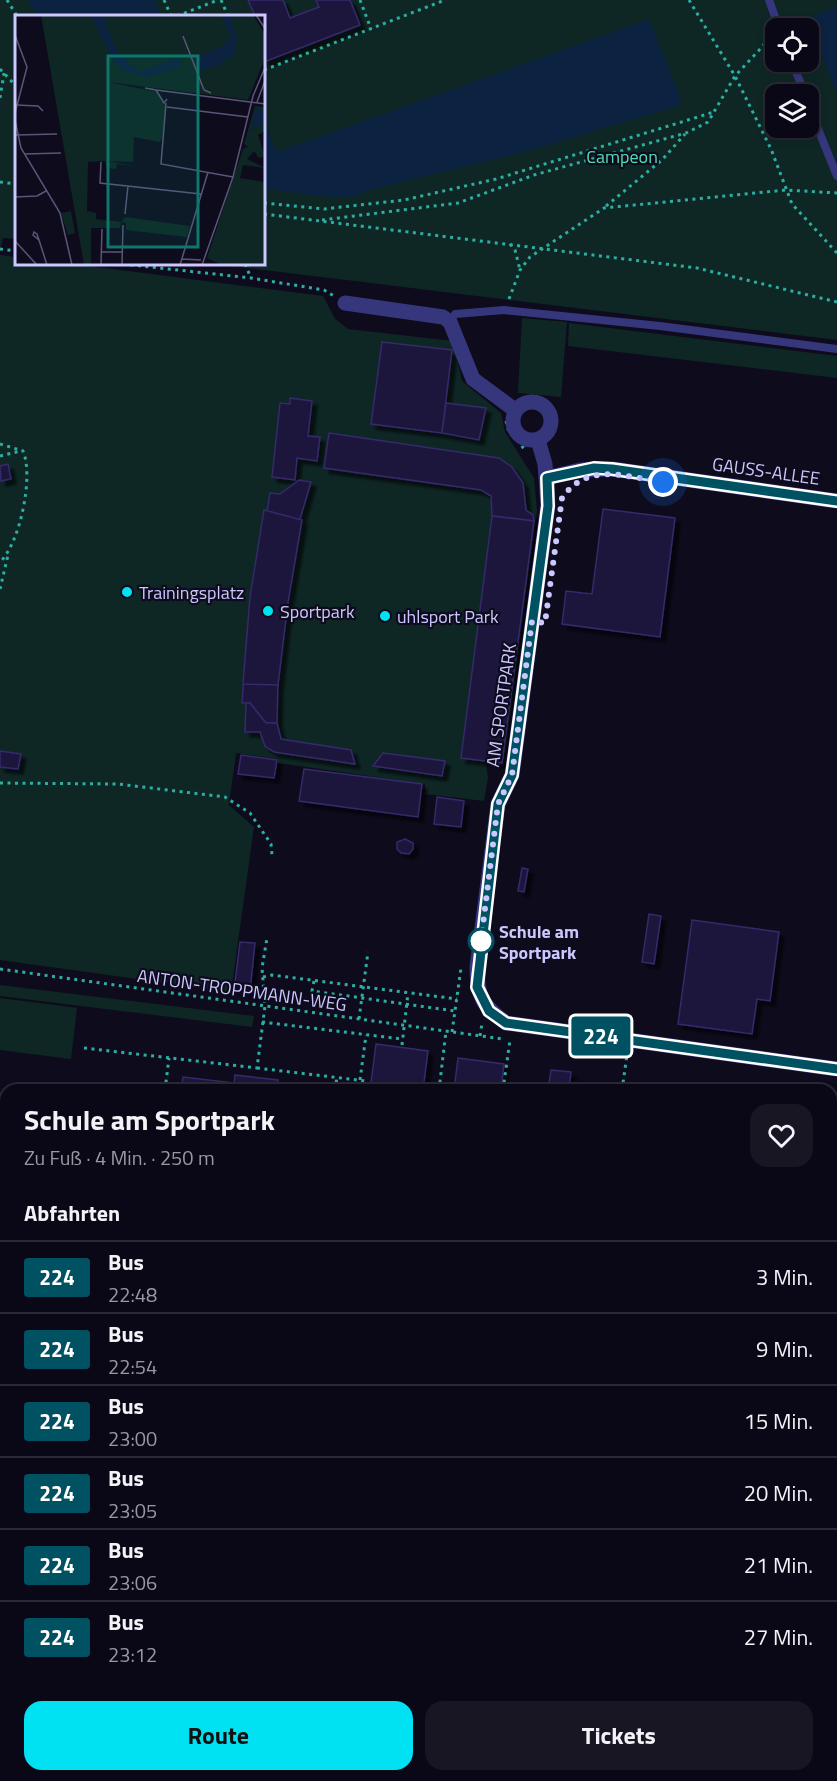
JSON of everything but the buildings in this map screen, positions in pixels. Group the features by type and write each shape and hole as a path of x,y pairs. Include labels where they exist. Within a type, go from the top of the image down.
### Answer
{"street":[{"path":"345,303 431,314 450,322 472,379 509,411 519,436 528,440 538,440 547,434 551,425 550,415 545,407 533,401 525,402 509,411"},
{"name":"AM SPORTPARK","path":"538,440 547,478 548,506 512,775 498,804 478,958 477,987 483,1003 506,1023 837,1068"},
{"name":"GAUSS-ALLEE","path":"547,478 594,468 612,469 837,501"}],"lane":[{"path":"769,0 775,18"},
{"path":"819,131 837,176"},
{"path":"450,322 455,314 504,310 660,326 837,349"}],"path":[{"path":"7,0 16,15"},
{"path":"164,0 171,15"},
{"path":"180,15 220,0 228,15"},
{"path":"360,0 371,28"},
{"path":"266,69 445,0"},
{"path":"690,0 735,76 771,149 792,204 837,253"},
{"path":"317,220 458,203 534,175 686,133 708,122 735,76 765,43"},
{"path":"0,69 15,85"},
{"path":"0,98 4,73"},
{"path":"266,203 324,209 404,200 496,179 714,112"},
{"path":"504,310 520,270 530,257 604,208 662,160 686,133"},
{"path":"0,182 15,184"},
{"path":"604,208 786,190 837,193"},
{"path":"266,214 697,268 837,302"},
{"path":"510,244 515,250 520,270"},
{"path":"0,249 15,251"},
{"path":"141,266 251,278 324,290 345,303"},
{"path":"246,266 251,278"},
{"path":"509,411 508,429 526,452"},
{"path":"0,444 23,451 28,462 26,493 0,590"},
{"path":"0,456 23,451"},
{"path":"0,562 9,554"},
{"path":"0,783 118,784 225,797 250,813 272,844 272,855"},
{"path":"257,1068 265,1006 263,977 267,938"},
{"path":"359,1019 368,952"},
{"name":"ANTON-TROPPMANN-WEG","path":"0,969 480,1036"},
{"path":"263,977 272,975 457,999"},
{"path":"314,981 312,992 455,1011"},
{"path":"264,990 273,991"},
{"path":"402,1045 408,993"},
{"path":"262,1022 402,1039"},
{"path":"440,1084 446,1031"},
{"path":"360,1080 366,1035"},
{"path":"504,1084 510,1040"},
{"path":"84,1048 337,1077 366,1081 366,1084"},
{"path":"623,1084 627,1055"},
{"path":"166,1084 169,1058"},
{"path":"336,1084 337,1077"}],"green space":[{"name":"Campeon","path":"0,0 837,0 837,340 232,266 266,266 266,15 15,15 15,239 3,238 0,251"},
{"name":"Sportpark","path":"0,255 15,257 15,266 90,266 323,296 335,319 348,329 453,341 462,381 501,413 505,432 534,478 537,511 504,766 486,763 488,778 484,801 425,794 425,784 278,763 278,759 236,753 229,805 254,827 231,992 0,960"},
{"path":"522,318 567,322 561,397 518,393"},
{"path":"569,323 837,356 837,378 568,346"},
{"path":"0,985 254,1016 252,1027 0,996"},
{"path":"0,998 77,1008 71,1059 0,1050"}],"water":[{"path":"28,0 155,0 162,15 37,15"},
{"path":"837,6 837,94 819,48 819,18 807,18"},
{"path":"649,19 680,97 680,105 528,151 349,196 319,196 266,188 266,127 277,152"}],"bus line":[{"name":"224","path":"837,501 612,469 594,468 547,478 548,506 512,775 498,804 477,967 477,987 483,1003 489,1011 506,1023 837,1069"}],"place":[{"name":"Trainingsplatz","path":"127,592"},
{"name":"Sportpark","path":"268,611"},
{"name":"uhlsport Park","path":"385,616"},
{"name":"Schule am Sportpark","path":"481,941"}],"route":[{"path":"481,941 498,804 512,775 532,621 545,623 562,498 570,487 598,472 663,482"}]}
